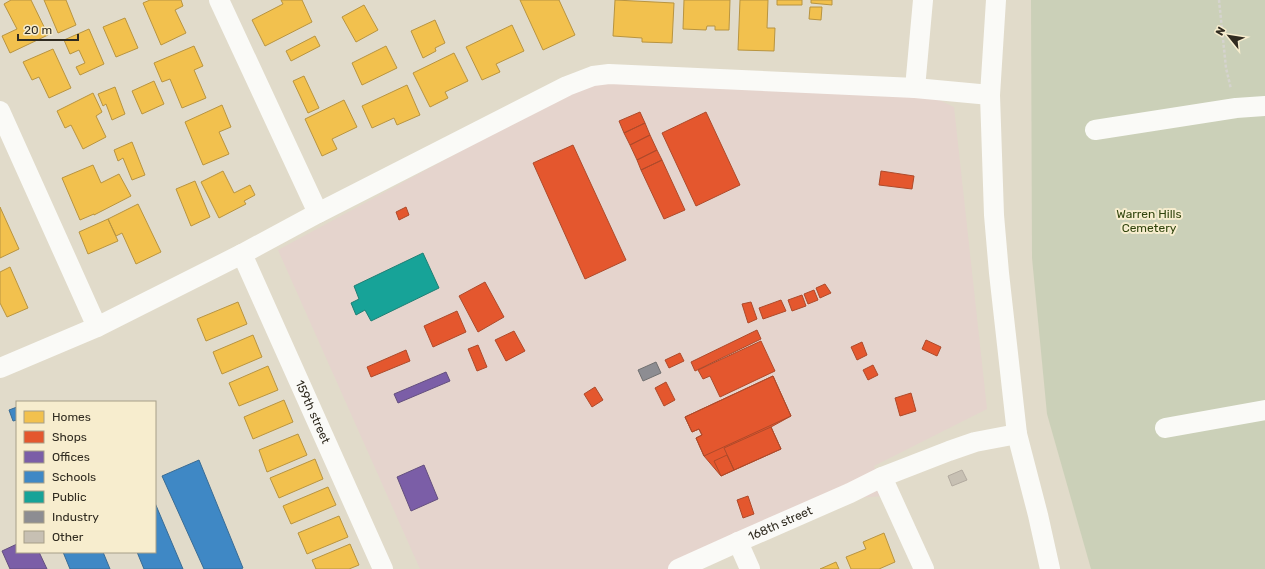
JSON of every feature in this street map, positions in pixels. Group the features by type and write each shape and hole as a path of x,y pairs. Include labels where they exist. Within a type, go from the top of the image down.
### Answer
{"street":[{"path":"219,0 318,213"},
{"path":"916,88 923,0"},
{"path":"996,0 990,95 994,215 998,273 1018,434 1050,569"},
{"path":"0,368 97,326 242,254 318,213 554,93 580,80 593,76 609,74 916,88 990,95"},
{"path":"1095,130 1236,108 1265,106"},
{"path":"0,111 97,326"},
{"name":"159th street","path":"242,254 383,569"},
{"path":"1165,428 1265,410"},
{"name":"168th street","path":"678,569 850,493 882,477 975,442 1018,434"},
{"path":"882,477 924,569"},
{"path":"738,542 750,569"}],"path":[{"path":"1219,0 1226,68 1236,108"}],"shaded area":[{"path":"594,79 910,86 954,107 987,409 874,466 886,496 821,500 673,569 420,569 278,250"}],"green space":[{"name":"Warren Hills Cemetery","path":"1031,0 1265,0 1265,569 1091,569 1047,414 1032,258"}],"building: Homes":[{"path":"11,0 31,0 48,35 10,53 2,36 17,29 4,4"},
{"path":"44,0 66,0 76,25 58,33"},
{"path":"150,0 181,0 183,6 175,10 186,33 161,45 143,3"},
{"path":"281,0 302,0 312,22 265,46 252,20 283,4"},
{"path":"520,0 559,0 575,35 543,50"},
{"path":"615,0 674,3 672,43 642,42 642,38 613,36"},
{"path":"684,0 730,0 729,30 715,30 715,26 707,26 706,30 683,29"},
{"path":"740,0 768,0 767,28 775,28 774,51 738,50"},
{"path":"777,0 802,0 802,5 777,5"},
{"path":"811,0 832,0 832,5 811,3"},
{"path":"364,5 378,30 356,42 342,17"},
{"path":"810,7 822,7 821,20 809,19"},
{"path":"125,18 138,48 116,57 103,27"},
{"path":"435,20 445,43 435,48 436,51 423,58 411,31"},
{"path":"512,25 524,51 496,64 500,72 482,80 466,47"},
{"path":"89,29 104,64 80,75 76,67 85,63 79,50 70,54 64,40"},
{"path":"315,36 320,46 291,61 286,51"},
{"path":"194,46 203,66 194,70 206,98 182,108 170,79 162,82 154,63"},
{"path":"386,46 397,68 362,85 352,63"},
{"path":"53,49 71,88 49,98 39,77 32,80 23,62"},
{"path":"454,53 468,81 445,92 448,98 430,107 413,73"},
{"path":"304,76 319,108 308,113 293,81"},
{"path":"154,81 164,104 142,114 132,91"},
{"path":"407,85 420,115 397,125 394,118 372,128 362,106"},
{"path":"115,87 125,114 112,120 106,104 103,106 98,94"},
{"path":"93,93 102,112 96,116 106,137 83,149 71,125 65,128 57,111"},
{"path":"344,100 357,127 332,139 337,149 322,156 305,119"},
{"path":"222,105 231,127 219,132 229,154 203,165 185,122"},
{"path":"132,142 145,175 132,180 123,158 118,161 114,150"},
{"path":"93,165 101,183 119,174 131,196 94,215 80,220 62,178"},
{"path":"223,171 234,193 250,185 255,195 244,201 246,204 219,218 201,182"},
{"path":"195,181 210,217 191,226 176,189"},
{"path":"138,204 161,252 136,264 122,233 116,236 108,219"},
{"path":"0,207 19,249 0,258"},
{"path":"108,219 118,241 88,254 79,232"},
{"path":"10,267 28,308 7,317 0,303 0,272"},
{"path":"238,302 247,324 206,341 197,319"},
{"path":"253,335 262,357 222,374 213,352"},
{"path":"268,366 278,390 239,406 229,383"},
{"path":"284,400 293,422 253,439 244,417"},
{"path":"298,434 307,455 267,472 259,450"},
{"path":"315,459 323,479 279,498 270,478"},
{"path":"328,487 336,505 291,524 283,506"},
{"path":"339,516 348,537 307,554 298,533"},
{"path":"884,533 895,562 879,569 851,569 846,557 866,549 863,542"},
{"path":"350,544 359,565 349,569 316,569 312,560"},
{"path":"836,562 839,569 820,569"}],"building: Shops":[{"path":"640,112 645,123 624,133 619,121"},
{"path":"706,112 740,185 696,206 662,133"},
{"path":"645,123 650,135 630,145 624,133"},
{"path":"650,135 657,150 637,160 630,145"},
{"path":"573,145 626,260 585,279 533,163"},
{"path":"657,150 662,160 641,170 637,160"},
{"path":"662,160 685,210 664,219 641,170"},
{"path":"881,171 914,176 912,189 879,185"},
{"path":"406,207 409,215 399,220 396,212"},
{"path":"485,282 504,317 478,332 459,296"},
{"path":"825,284 831,293 820,298 816,288"},
{"path":"814,290 818,300 808,304 804,294"},
{"path":"802,295 806,306 792,311 788,300"},
{"path":"781,300 786,311 763,319 759,308"},
{"path":"751,302 757,319 748,323 742,304"},
{"path":"457,311 466,332 433,347 424,326"},
{"path":"757,330 761,339 695,371 691,362"},
{"path":"514,331 525,351 506,361 495,340"},
{"path":"926,340 941,347 937,356 922,349"},
{"path":"761,341 775,371 720,397 710,376 703,379 698,370"},
{"path":"862,342 867,355 857,360 851,347"},
{"path":"478,345 487,367 477,371 468,349"},
{"path":"406,350 410,361 371,377 367,367"},
{"path":"680,353 684,361 669,368 665,360"},
{"path":"873,365 878,375 868,380 863,370"},
{"path":"773,376 791,416 704,456 696,438 702,435 699,429 692,432 685,417"},
{"path":"773,376 791,416 771,427 781,449 721,476 704,456 696,438 702,435 699,429 692,432 685,417"},
{"path":"666,382 675,400 664,406 655,388"},
{"path":"595,387 603,400 592,407 584,394"},
{"path":"911,393 916,411 900,416 895,398"},
{"path":"771,427 781,449 734,470 724,448"},
{"path":"727,455 734,470 721,476 714,461"},
{"path":"748,496 754,514 743,518 737,500"}],"building: Offices":[{"path":"446,372 450,381 398,403 394,394"},
{"path":"424,465 438,499 411,511 397,477"},
{"path":"16,544 16,553 39,553 47,569 10,569 2,551"}],"building: Schools":[{"path":"16,407 16,420 13,421 9,410"},
{"path":"199,460 243,568 241,569 204,569 162,476"},
{"path":"156,505 183,569 144,569 137,553 156,553"},
{"path":"63,553 103,553 110,569 70,569"}],"building: Public":[{"path":"423,253 439,288 371,321 365,310 356,315 351,303 359,299 354,286"}],"building: Industry":[{"path":"656,362 661,373 643,381 638,370"}],"building: Other":[{"path":"962,470 967,480 952,486 948,476"}]}
